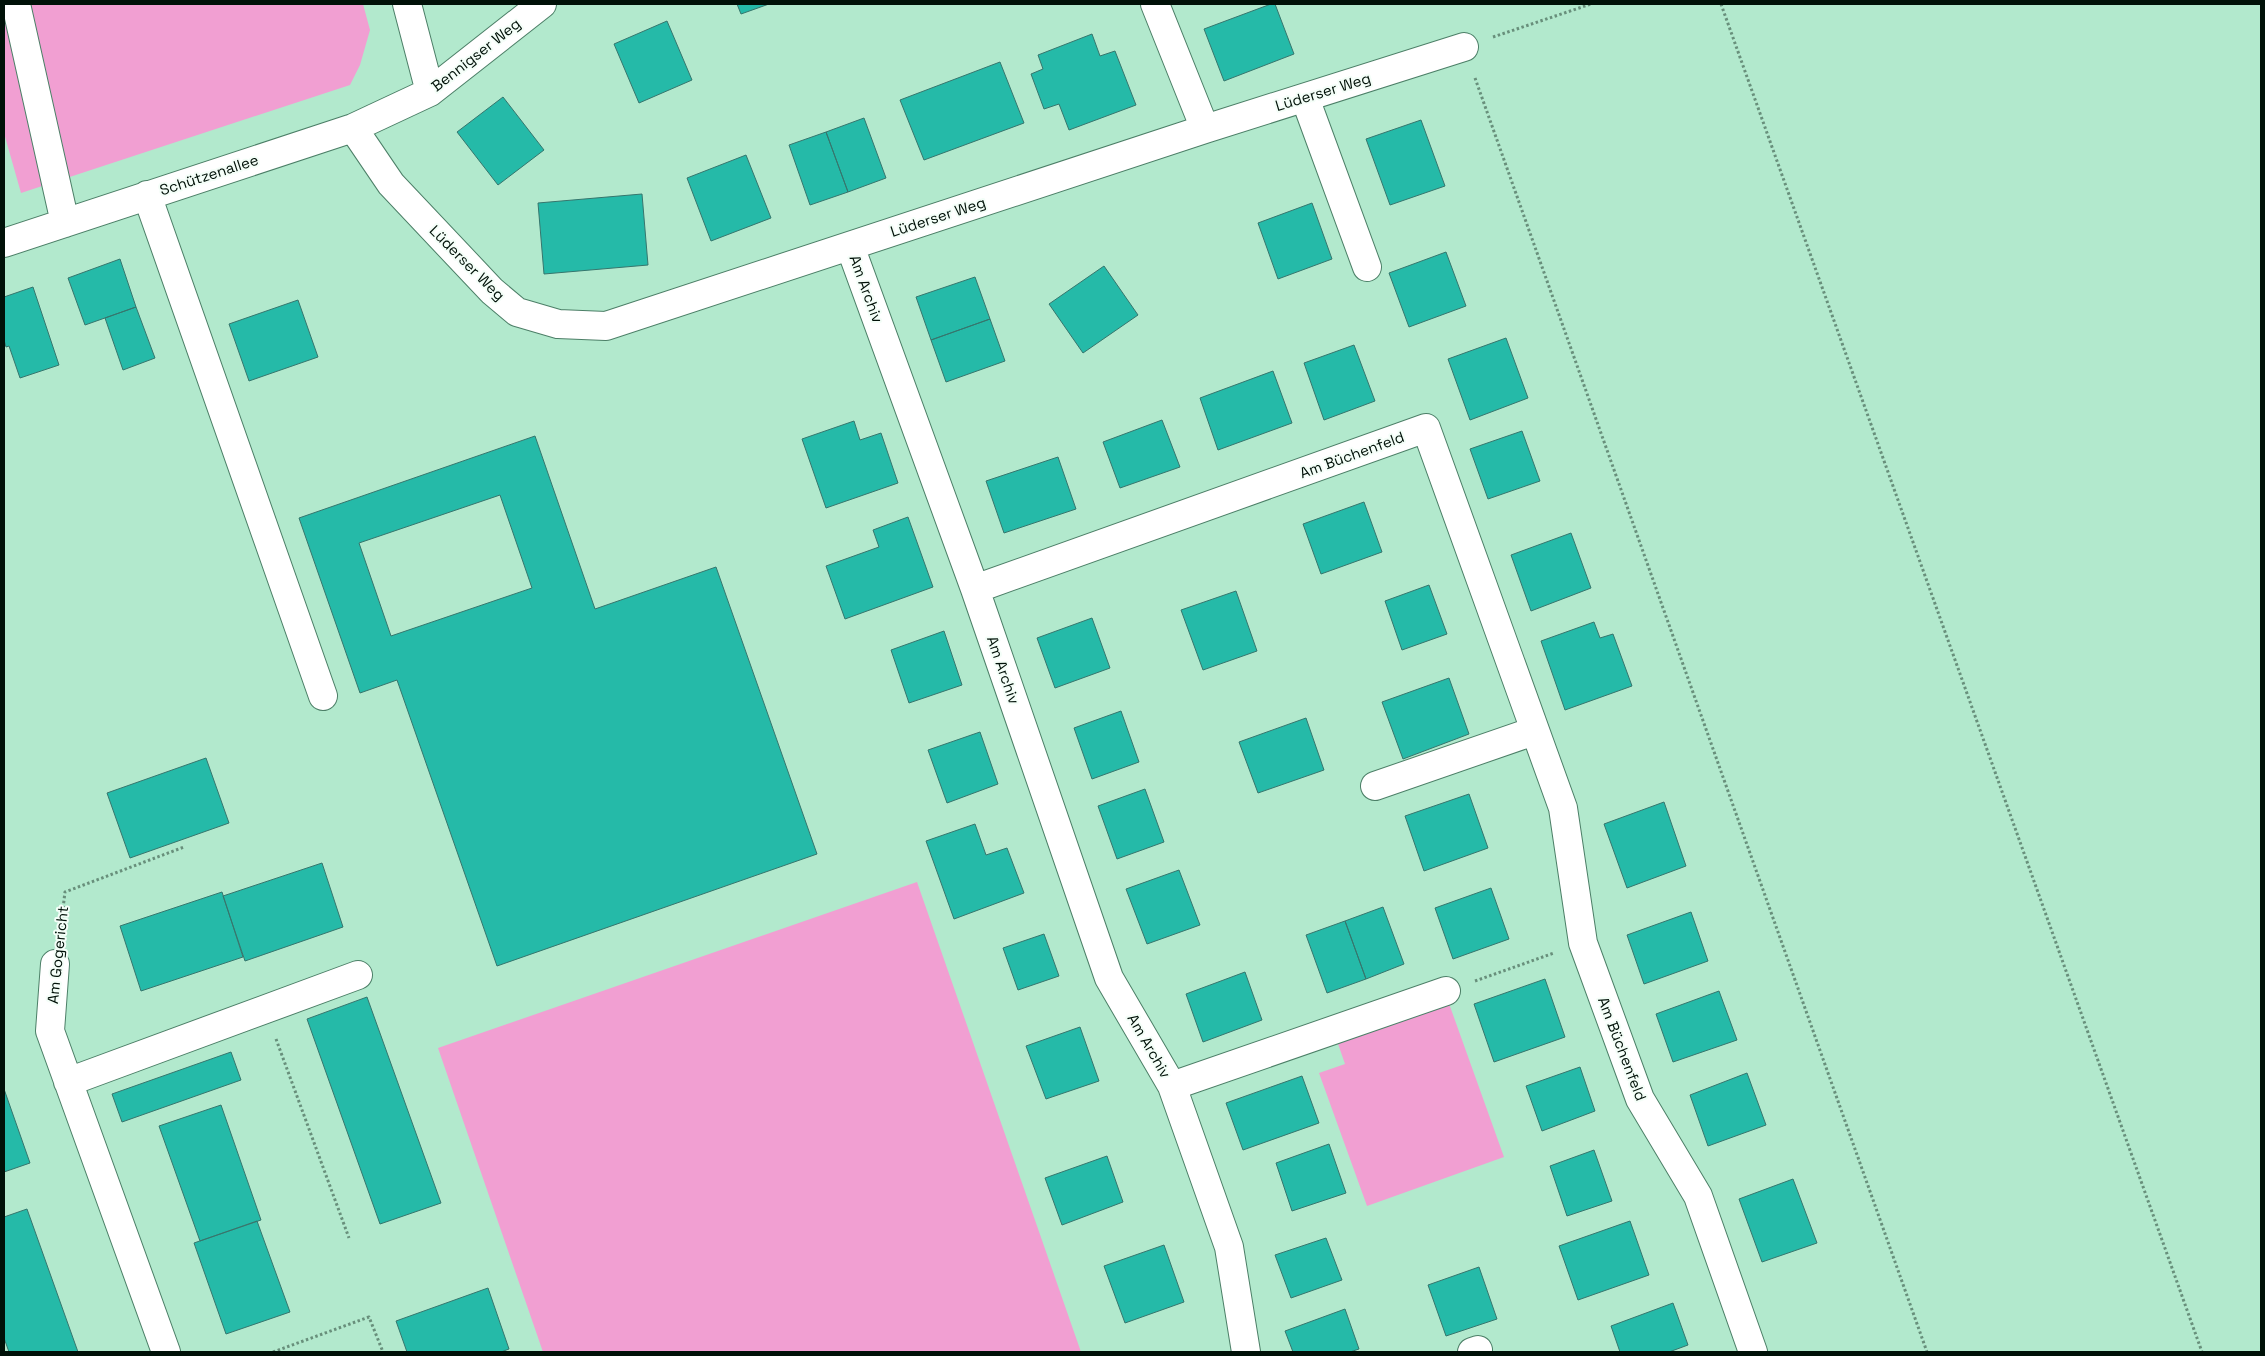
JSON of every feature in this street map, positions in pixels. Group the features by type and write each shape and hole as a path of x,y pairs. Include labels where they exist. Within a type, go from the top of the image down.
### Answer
{"street":[{"path":"16,4 65,223"},
{"path":"407,4 430,92"},
{"name":"Bennigser Weg","path":"353,128 430,92 542,4"},
{"path":"1155,4 1205,129"},
{"name":"Lüderser Weg","path":"353,128 391,184 492,291 517,312 558,324 606,326 1205,129 1464,47"},
{"path":"1305,98 1367,267"},
{"name":"Schützenallee","path":"4,243 353,128"},
{"path":"146,196 323,696"},
{"name":"Am Archiv","path":"850,246 975,590 1109,978 1172,1086 1229,1247 1246,1352"},
{"name":"Am Büchenfeld","path":"975,590 1426,428 1563,808 1583,943 1640,1099 1698,1196 1753,1352"},
{"path":"1375,786 1534,731"},
{"name":"Am Gogericht","path":"56,964 50,1031 166,1352"},
{"path":"68,1082 358,975"},
{"name":"Am Archiv","path":"1172,1086 1446,991"}],"path":[{"path":"1591,4 1464,47 1927,1352"},
{"path":"1721,4 2202,1352"},
{"name":"Am Gogericht","path":"56,964 65,892 184,847"},
{"path":"1446,991 1583,943"},
{"path":"266,1010 349,1238"},
{"path":"273,1352 369,1317 383,1352"}],"shaded area":[{"path":"4,4 363,4 370,30 360,65 350,85 21,193 4,133"},
{"path":"917,882 1081,1352 543,1352 438,1048"},
{"path":"1447,998 1504,1157 1367,1206 1319,1073 1345,1064 1336,1038"}],"building":[{"path":"737,4 769,4 741,14"},
{"path":"1275,4 1294,54 1224,81 1204,29"},
{"path":"667,21 692,80 639,103 614,44"},
{"path":"1092,34 1100,56 1115,51 1136,105 1069,130 1059,104 1044,109 1031,74 1043,69 1038,55"},
{"path":"1000,62 1024,123 924,160 900,100"},
{"path":"503,97 544,150 498,185 457,132"},
{"path":"864,118 886,178 848,192 826,132"},
{"path":"1421,120 1445,186 1390,205 1366,139"},
{"path":"826,132 848,192 810,205 789,145"},
{"path":"746,155 771,218 711,241 687,178"},
{"path":"642,194 648,265 544,274 538,203"},
{"path":"1312,203 1332,259 1278,279 1258,223"},
{"path":"1446,252 1466,306 1409,327 1389,273"},
{"path":"120,259 136,307 85,325 68,278"},
{"path":"1104,266 1138,315 1083,353 1049,304"},
{"path":"975,277 990,319 931,340 916,297"},
{"path":"33,287 59,365 20,378 9,346 6,347 4,340 4,297"},
{"path":"298,300 318,357 249,381 229,324"},
{"path":"136,307 155,358 123,370 105,318"},
{"path":"990,319 1005,361 946,382 931,340"},
{"path":"1506,338 1528,398 1470,420 1448,359"},
{"path":"1354,345 1375,401 1324,420 1304,363"},
{"path":"1273,371 1292,423 1218,450 1200,398"},
{"path":"1162,420 1180,467 1120,488 1103,442"},
{"path":"854,421 860,440 881,433 898,483 826,508 802,439"},
{"path":"1522,431 1540,481 1488,499 1470,449"},
{"path":"535,436 595,609 716,567 817,854 497,966 397,680 360,693 299,518","holes":["500,495 532,588 391,636 359,543"]},
{"path":"1058,457 1076,509 1004,533 986,481"},
{"path":"1364,502 1382,552 1321,574 1303,524"},
{"path":"908,517 933,587 845,619 826,566 879,547 873,530"},
{"path":"1571,533 1591,588 1531,611 1511,555"},
{"path":"1429,585 1447,634 1402,650 1385,601"},
{"path":"1236,591 1257,651 1203,670 1181,610"},
{"path":"1092,618 1110,668 1055,688 1037,638"},
{"path":"1594,622 1600,638 1613,634 1632,686 1565,710 1541,641"},
{"path":"944,631 962,685 909,703 891,650"},
{"path":"1449,678 1469,734 1403,759 1382,702"},
{"path":"1121,711 1139,762 1092,779 1074,728"},
{"path":"1306,718 1324,770 1258,793 1239,742"},
{"path":"980,732 998,784 947,803 928,750"},
{"path":"206,758 229,823 130,858 107,793"},
{"path":"1145,789 1164,842 1117,859 1098,806"},
{"path":"1469,794 1488,848 1424,871 1405,816"},
{"path":"1664,802 1686,866 1627,888 1604,824"},
{"path":"975,824 986,855 1007,848 1024,893 954,919 926,841"},
{"path":"322,863 343,927 245,961 223,896"},
{"path":"1179,870 1200,925 1147,944 1126,889"},
{"path":"1491,888 1509,939 1453,959 1435,908"},
{"path":"222,892 243,957 141,991 120,926"},
{"path":"1383,907 1404,964 1366,979 1345,921"},
{"path":"1691,912 1708,961 1644,984 1627,935"},
{"path":"1345,921 1366,979 1327,993 1306,935"},
{"path":"1044,934 1059,976 1018,990 1003,948"},
{"path":"1245,972 1262,1020 1203,1042 1186,994"},
{"path":"1545,979 1565,1037 1494,1062 1474,1004"},
{"path":"1719,991 1737,1040 1673,1062 1656,1014"},
{"path":"367,997 441,1203 380,1224 307,1019"},
{"path":"1080,1027 1099,1081 1046,1099 1026,1046"},
{"path":"231,1052 241,1080 122,1122 112,1094"},
{"path":"1580,1067 1595,1111 1542,1131 1526,1086"},
{"path":"1747,1073 1766,1125 1708,1146 1690,1095"},
{"path":"1302,1076 1319,1123 1243,1150 1226,1103"},
{"path":"4,1089 30,1163 4,1172"},
{"path":"221,1105 261,1220 200,1241 159,1126"},
{"path":"1329,1144 1346,1193 1292,1211 1276,1163"},
{"path":"1594,1150 1612,1201 1567,1216 1550,1166"},
{"path":"1107,1156 1123,1202 1062,1225 1045,1178"},
{"path":"1793,1179 1817,1243 1762,1262 1739,1199"},
{"path":"27,1209 78,1352 9,1352 4,1338 4,1217"},
{"path":"257,1221 290,1312 226,1334 194,1243"},
{"path":"1630,1221 1649,1275 1578,1300 1559,1246"},
{"path":"1326,1238 1342,1280 1291,1298 1275,1255"},
{"path":"1164,1245 1184,1302 1125,1323 1104,1266"},
{"path":"1479,1267 1497,1319 1446,1336 1428,1285"},
{"path":"488,1288 509,1349 501,1352 407,1352 396,1321"},
{"path":"1673,1303 1688,1345 1669,1352 1620,1352 1611,1326"},
{"path":"1345,1309 1359,1349 1350,1352 1293,1352 1285,1331"}]}
